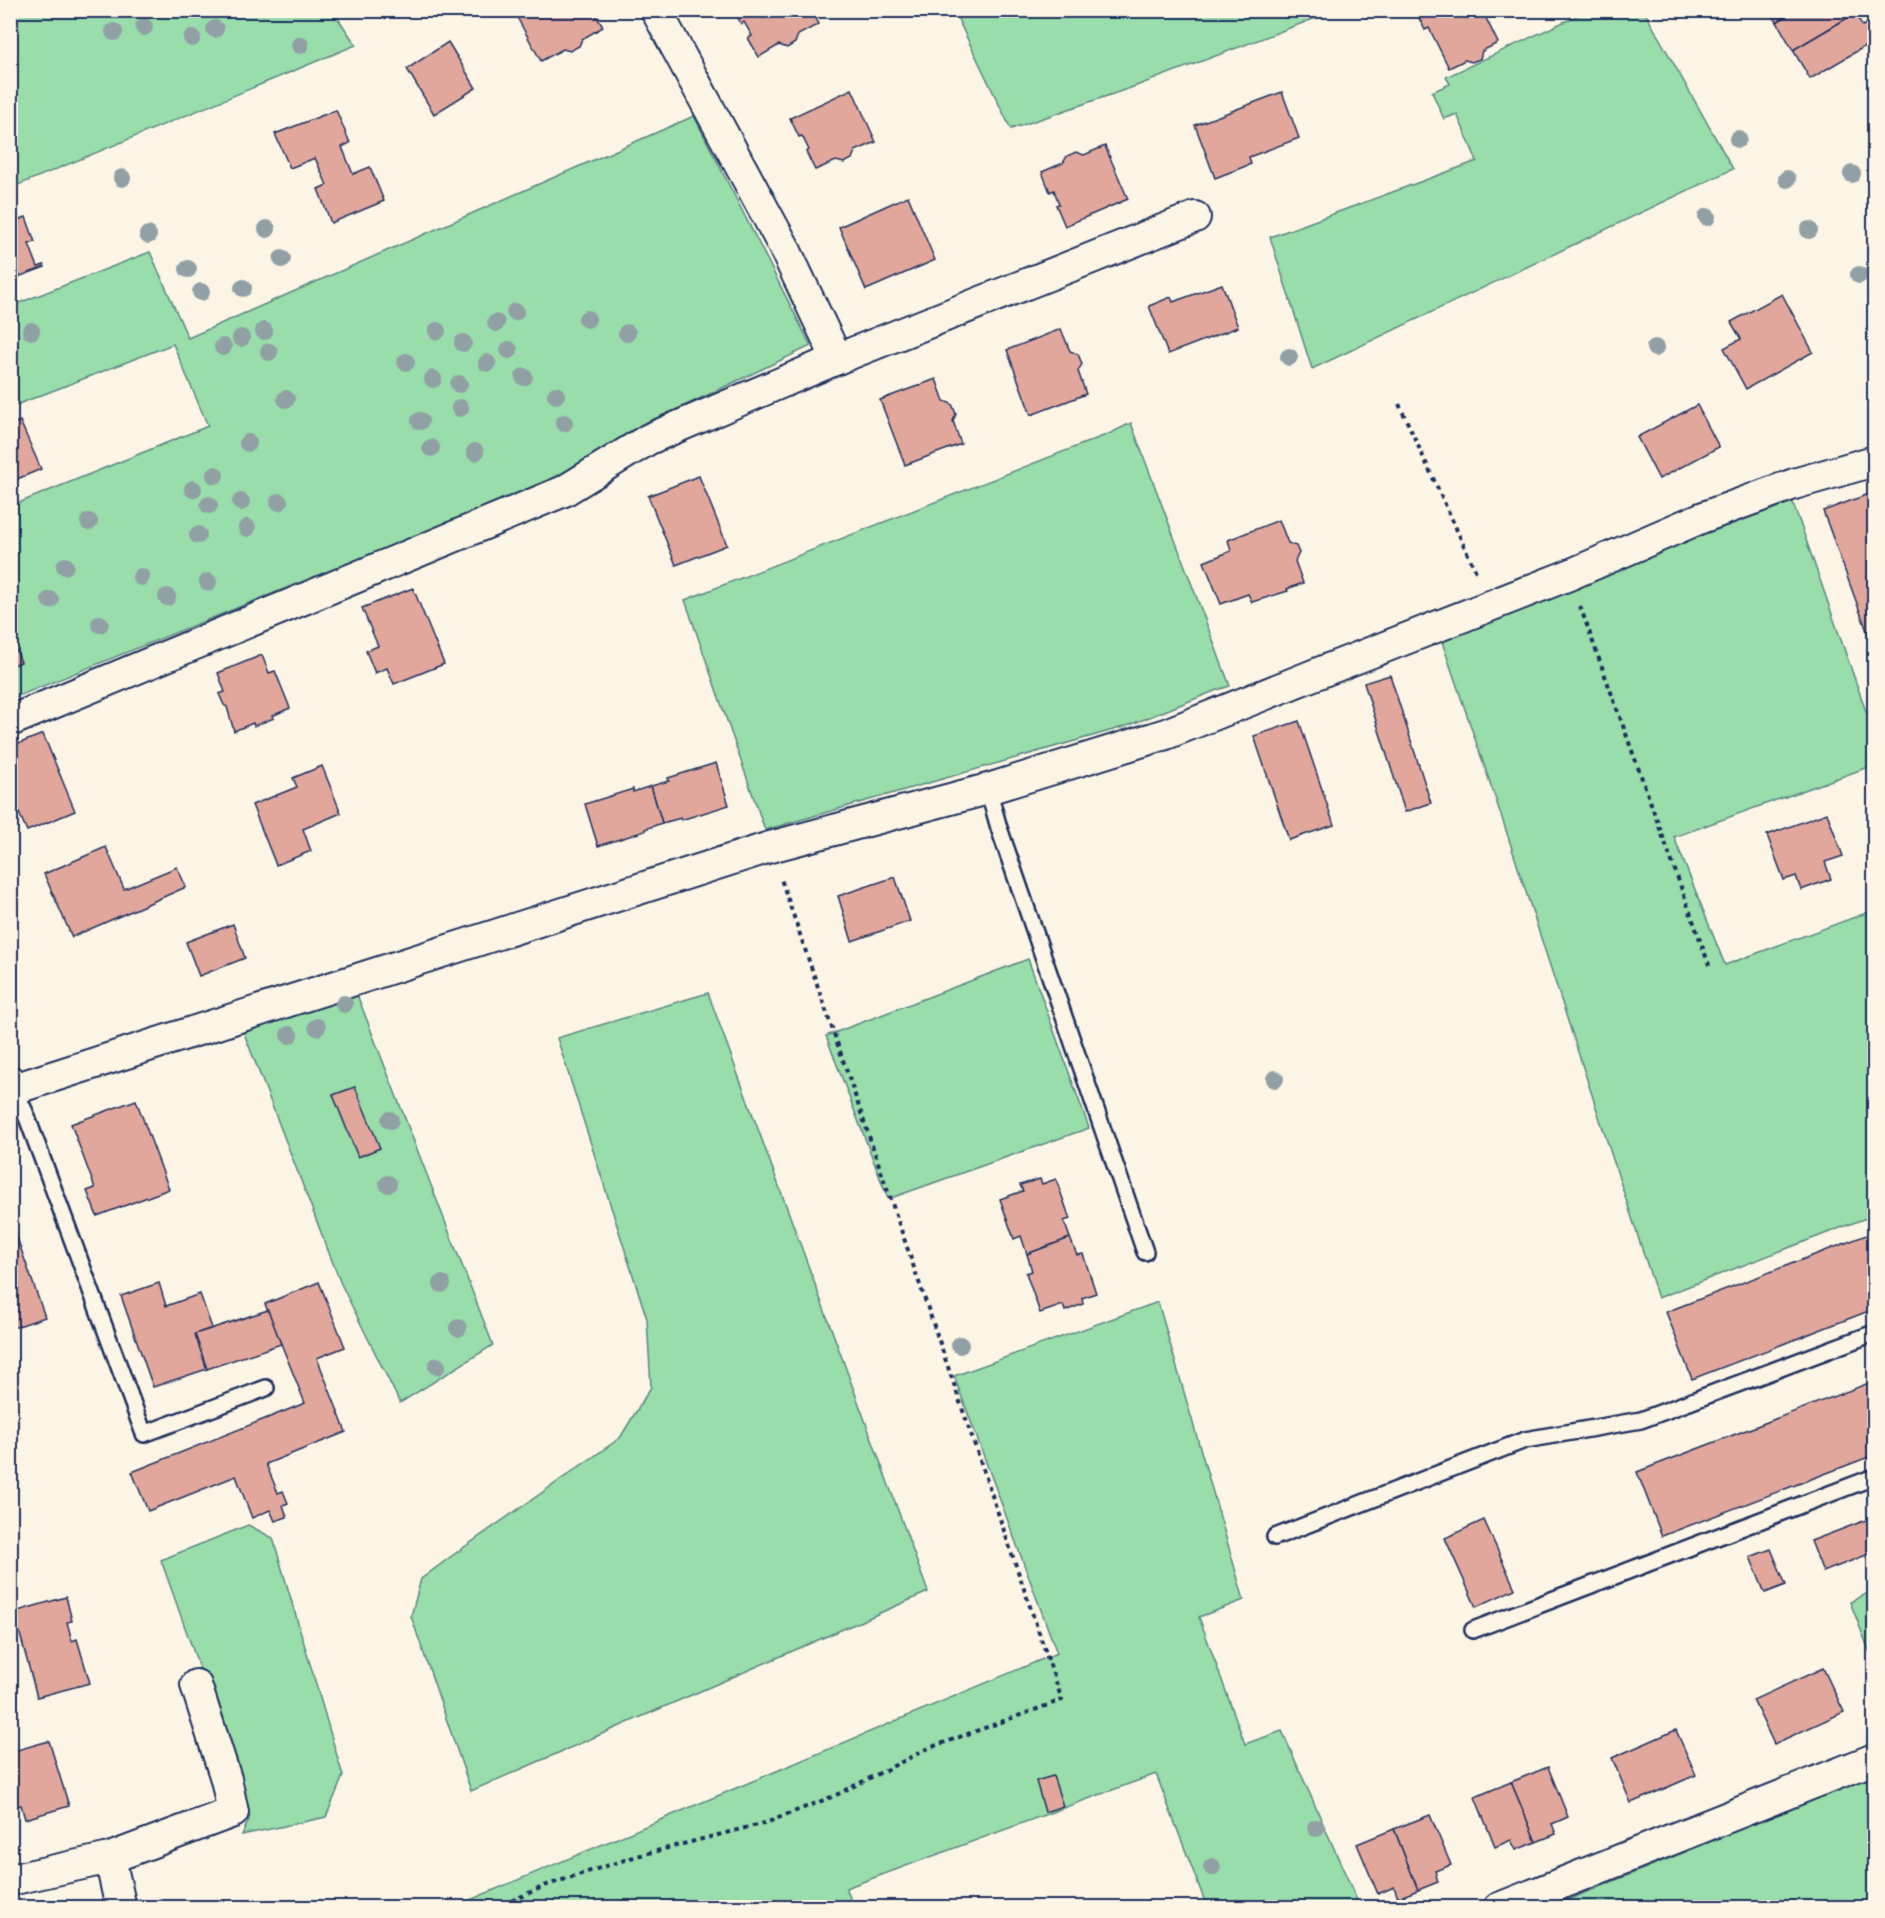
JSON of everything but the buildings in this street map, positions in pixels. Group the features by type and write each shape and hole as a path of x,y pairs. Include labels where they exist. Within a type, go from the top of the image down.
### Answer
{"street":[{"path":"656,10 783,245 837,359"},
{"path":"10,722 564,492 648,439 837,359 1196,217"},
{"path":"12,1086 770,847 988,789 1166,734 1569,575 1712,514 1794,484 1875,461"},
{"path":"10,1880 110,1858 233,1812 226,1779 196,1685"},
{"path":"1499,1908 1875,1759"},
{"path":"110,1858 121,1908"}],"lane":[{"path":"988,789 999,828 1145,1252"},
{"path":"12,1086 26,1112 144,1434 266,1388"},
{"path":"1275,1537 1525,1440 1641,1420 1875,1333"},
{"path":"1473,1630 1875,1477"}],"path":[{"path":"1399,404 1491,604"},
{"path":"1569,575 1709,965"},
{"path":"495,1908 547,1885 637,1856 768,1822 834,1796 929,1748 1062,1700 770,847"}],"green space":[{"path":"11,10 333,11 356,45 11,188"},
{"path":"1331,10 1332,12 1136,86 1011,129 954,11"},
{"path":"1587,11 1644,11 1733,169 1312,369 1270,237 1477,161 1457,114 1444,119 1432,92 1450,84 1446,77"},
{"path":"694,116 811,346 631,431 571,473 11,699 11,506 208,426 173,344 16,405 11,392 11,306 150,252 188,338"},
{"path":"1131,423 1230,686 1127,726 765,830 685,600 1111,433"},
{"path":"1792,500 1874,734 1874,765 1674,837 1725,965 1874,910 1874,1215 1658,1298 1501,815 1442,642 1706,529"},
{"path":"1028,959 1089,1128 888,1199 826,1036"},
{"path":"356,992 493,1345 400,1403 341,1284 242,1028"},
{"path":"708,993 928,1592 471,1791 411,1616 421,1579 620,1438 651,1387 647,1319 557,1038"},
{"path":"1158,1302 1244,1600 1199,1617 1245,1744 1282,1731 1360,1907 1207,1907 1156,1774 846,1888 854,1907 451,1908 1057,1653 954,1376"},
{"path":"248,1525 273,1538 343,1776 326,1817 242,1835 250,1817 242,1788 161,1560"},
{"path":"1874,1590 1874,1663 1850,1602"},
{"path":"1874,1775 1874,1907 1550,1907"}]}
